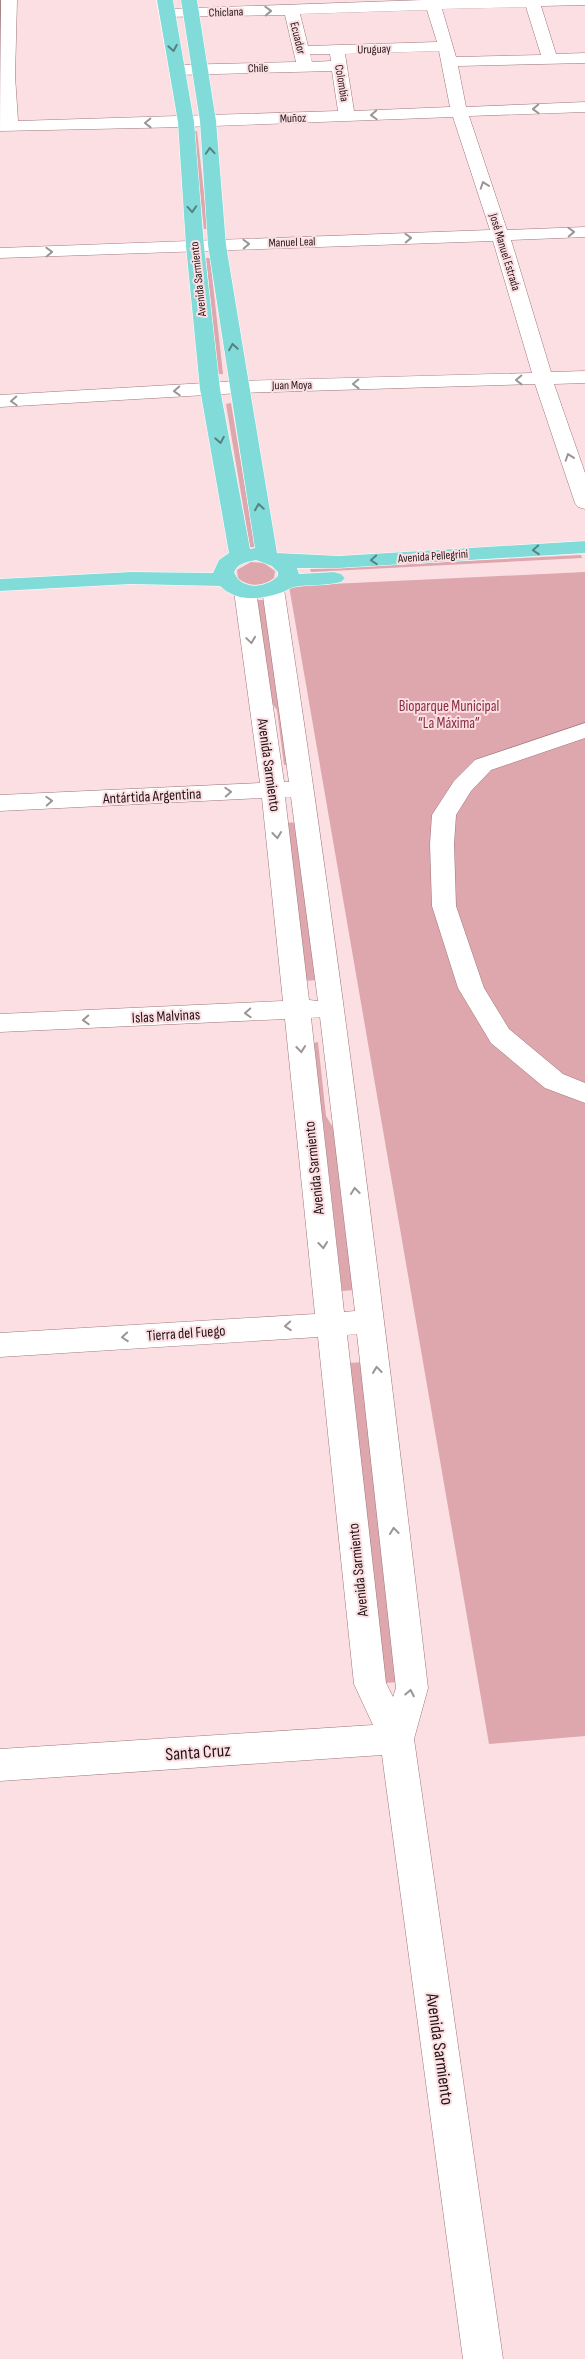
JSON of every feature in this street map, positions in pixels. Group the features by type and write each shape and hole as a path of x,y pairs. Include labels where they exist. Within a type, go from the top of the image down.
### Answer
{"main road":[{"name":"Avenida Sarmiento","path":"166,7 186,122 195,246 210,389 239,542 234,573"},
{"name":"Avenida Sarmiento","path":"190,7 208,121 217,245 240,387 276,572"},
{"name":"Avenida Pellegrini","path":"276,572 338,562 585,547"},
{"name":"Avenida Pellegrini","path":"276,572 585,563"},
{"path":"234,573 260,592 276,572"},
{"path":"0,585 276,572"}],"street":[{"path":"5,126 9,0"},
{"name":"Chiclana","path":"166,7 291,10 320,4 585,0"},
{"name":"José Manuel Estrada","path":"432,2 448,54 459,111 500,234 543,379 585,503"},
{"path":"532,2 548,52"},
{"name":"Ecuador","path":"291,10 304,58"},
{"path":"448,54 584,50"},
{"name":"Uruguay","path":"338,58 448,54"},
{"name":"Chile","path":"177,70 199,70 304,58 338,58"},
{"name":"Colombia","path":"338,58 347,116"},
{"name":"Muñoz","path":"5,126 186,122 585,107"},
{"name":"Manuel Leal","path":"0,254 585,232"},
{"name":"Juan Moya","path":"0,402 240,387 585,377"},
{"name":"Avenida Sarmiento","path":"276,572 371,1322 412,1688 397,1739"},
{"name":"Avenida Sarmiento","path":"234,573 272,790 332,1323 370,1684 397,1739 483,2359"},
{"path":"585,730 483,765 462,786 444,815 442,844 444,906 471,988 500,1036 554,1081 585,1093"},
{"name":"Antártida Argentina","path":"0,803 303,788"},
{"name":"Islas Malvinas","path":"0,1024 332,1008"},
{"name":"Tierra del Fuego","path":"0,1345 371,1322"},
{"name":"Santa Cruz","path":"0,1764 397,1739"}],"green space":[{"path":"193,131 197,131 208,229 204,229"},
{"path":"206,258 210,258 223,374 218,374"},
{"path":"231,403 255,547 250,547 226,404"},
{"path":"581,555 582,558 311,572 310,569"},
{"path":"251,562 264,563 275,571 274,578 256,585 242,581 238,578 237,570"},
{"name":"Bioparque Municipal “La Máxima”","path":"585,572 585,1736 489,1744 289,586"},
{"path":"254,600 264,600 287,765 284,765 277,710 267,696"},
{"path":"298,822 317,980 305,981 287,823"},
{"path":"318,1042 326,1116 338,1136 356,1290 342,1291 314,1043"},
{"path":"364,1362 400,1682 384,1683 350,1363"}]}
